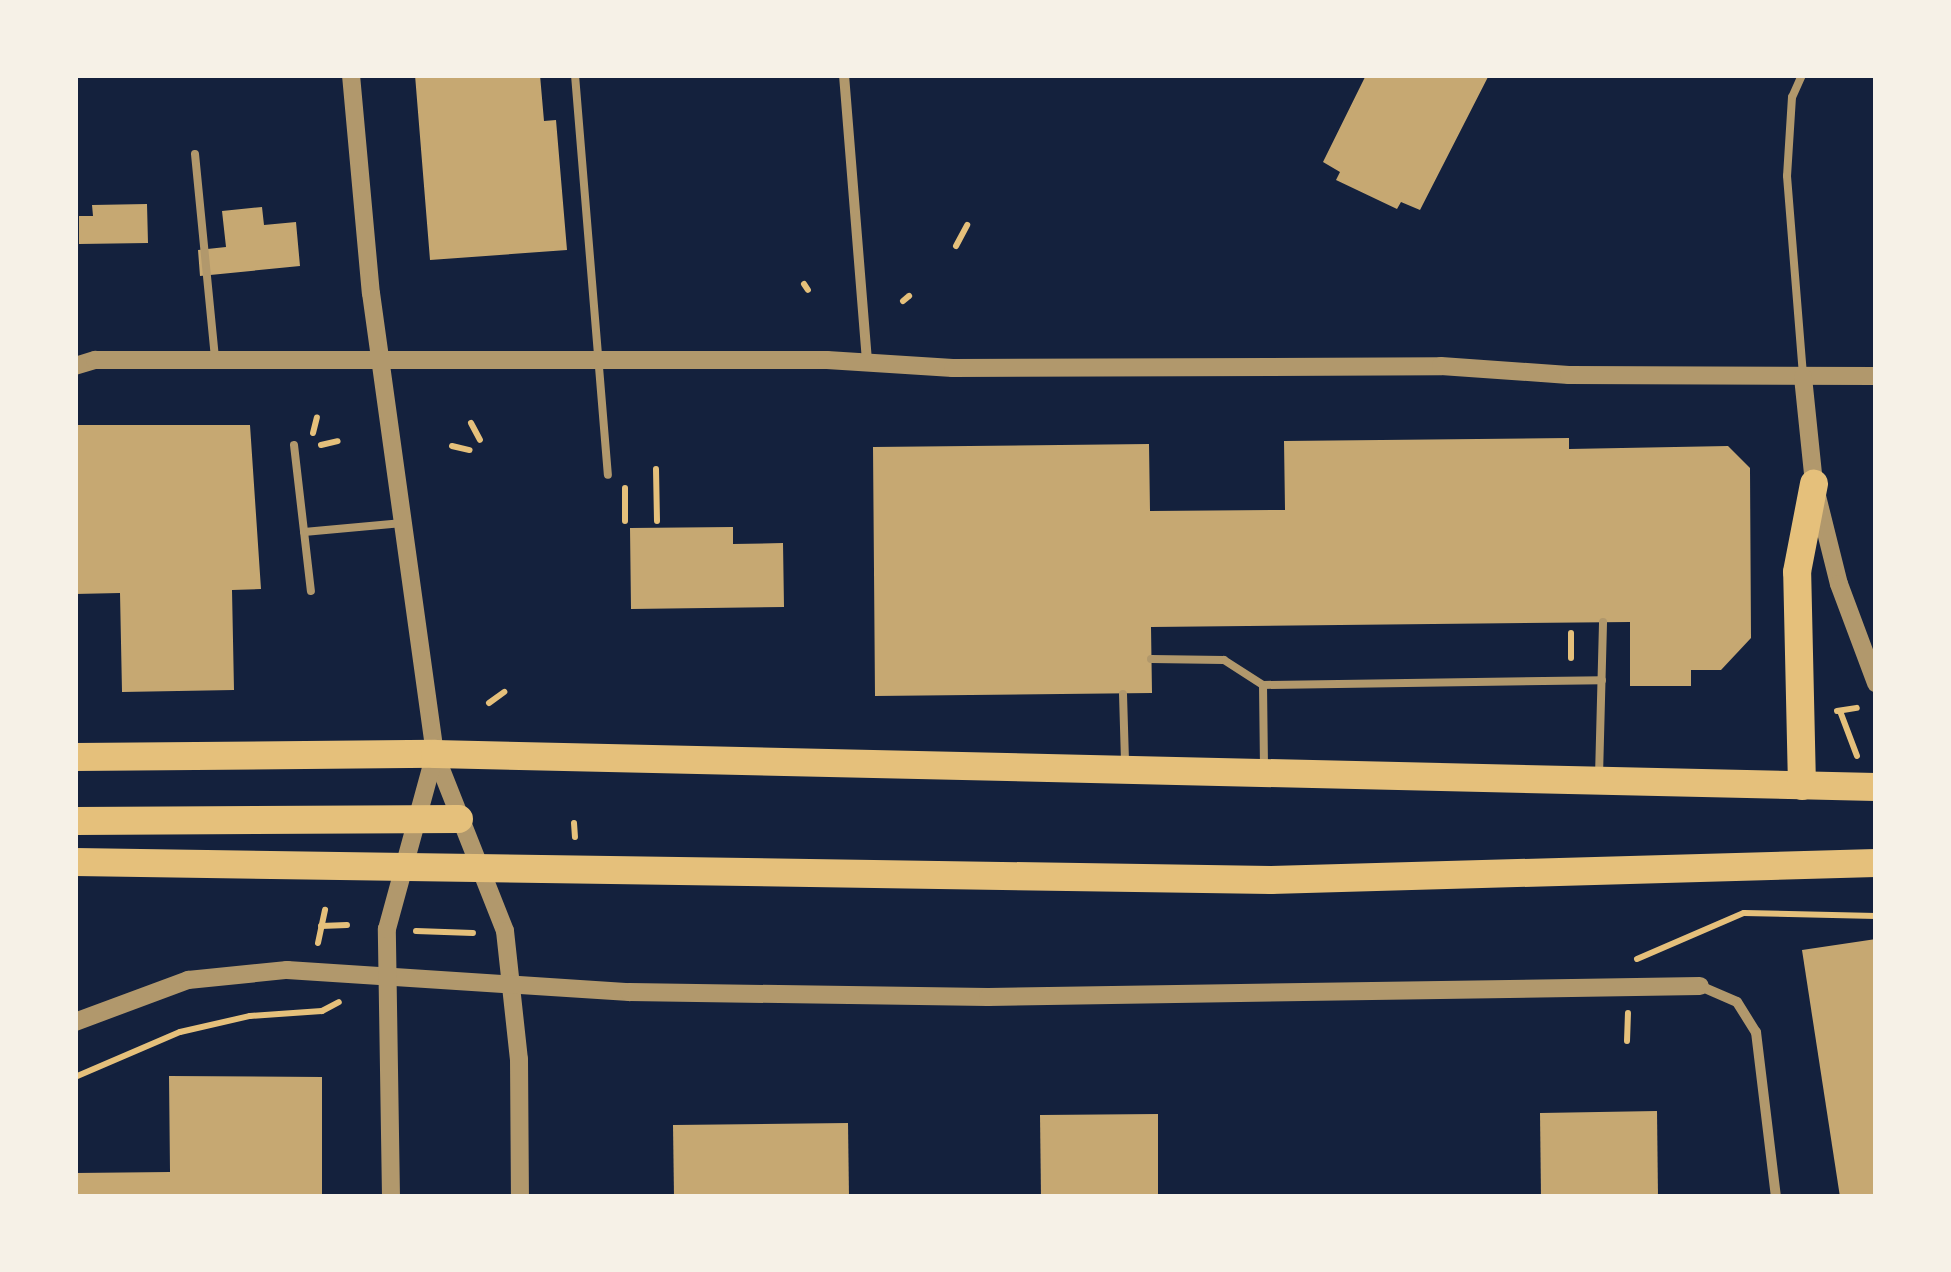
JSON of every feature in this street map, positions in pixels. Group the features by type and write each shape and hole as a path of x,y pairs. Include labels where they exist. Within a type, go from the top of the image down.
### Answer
{"highway":[{"path":"1802,786 1798,572 1814,484"},
{"path":"75,757 434,754 1876,788"},
{"path":"75,820 459,819"},
{"path":"75,862 478,864 1272,880 1876,864"}],"street":[{"path":"351,75 380,361 434,754 505,931 512,984 520,1197"},
{"path":"844,75 867,363"},
{"path":"75,355 96,360 215,361 1441,366 1569,376 1876,376"},
{"path":"75,366 96,360"},
{"path":"1803,377 1814,484 1838,584 1876,684"},
{"path":"391,1197 387,929 420,819 434,754"},
{"path":"75,1022 155,989 223,974 287,970 512,984 988,996 1700,986 1737,1002 1756,1032 1776,1197"}],"lane":[{"path":"575,75 608,475"},
{"path":"1802,75 1792,97 1788,176 1803,377"},
{"path":"195,154 215,361"},
{"path":"294,446 311,592"},
{"path":"304,532 403,523"},
{"path":"1599,780 1603,622"},
{"path":"1152,659 1224,660 1263,685 1602,680"},
{"path":"1263,685 1264,772"},
{"path":"1123,694 1125,772"}],"path":[{"path":"956,246 966,225"},
{"path":"312,433 317,417"},
{"path":"471,423 480,440"},
{"path":"321,444 338,442"},
{"path":"452,446 470,450"},
{"path":"656,469 656,521"},
{"path":"625,486 625,521"},
{"path":"1571,633 1571,658"},
{"path":"489,703 504,692"},
{"path":"1828,713 1857,708"},
{"path":"1840,711 1858,757"},
{"path":"574,824 576,837"},
{"path":"318,942 325,910"},
{"path":"1627,1041 1629,986 1636,959 1744,913 1876,916"},
{"path":"321,926 347,925"},
{"path":"416,932 473,933"},
{"path":"75,1077 180,1032 322,1011 389,976"}],"building":[{"path":"415,75 540,75 544,121 556,120 567,250 430,260"},
{"path":"1366,75 1489,75 1420,210 1401,202 1397,209 1336,180 1340,172 1323,162"},
{"path":"147,204 148,243 79,244 79,216 93,216 92,205"},
{"path":"262,207 264,225 296,222 300,266 200,276 198,250 226,247 222,211"},
{"path":"75,425 250,425 261,589 232,590 234,690 122,692 120,593 75,594"},
{"path":"1569,438 1569,449 1728,446 1750,468 1751,638 1721,670 1691,670 1691,686 1630,686 1630,622 1151,627 1152,693 875,696 873,447 1149,444 1150,511 1285,510 1284,441"},
{"path":"733,527 733,544 783,543 784,607 631,609 630,528"},
{"path":"1876,939 1876,1197 1840,1197 1802,950"},
{"path":"169,1076 322,1077 322,1197 75,1197 75,1173 170,1172"},
{"path":"1657,1111 1658,1197 1541,1197 1540,1113"},
{"path":"1158,1114 1158,1197 1041,1197 1040,1115"},
{"path":"848,1123 849,1197 674,1197 673,1125"}]}
